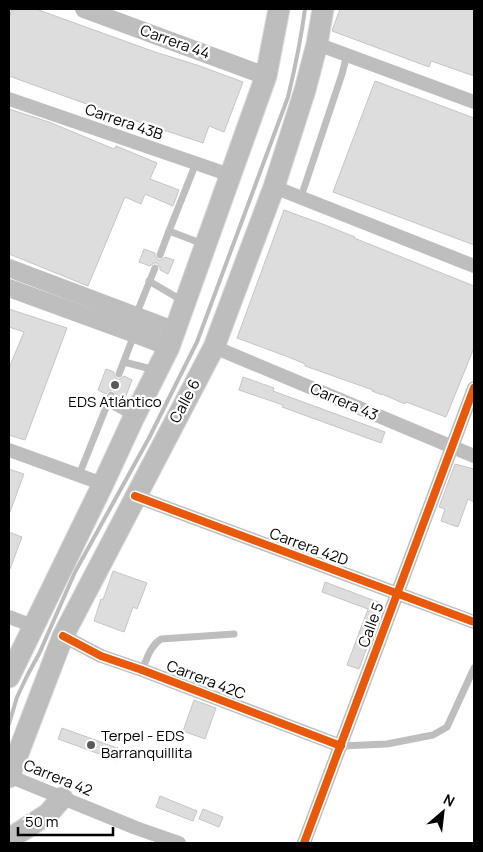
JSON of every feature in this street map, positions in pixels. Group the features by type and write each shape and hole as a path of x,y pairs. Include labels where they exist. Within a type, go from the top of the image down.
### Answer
{"main road":[{"path":"9,676 172,339 266,76 279,9"},
{"name":"Calle 6","path":"9,777 63,636 214,347 274,187 305,90 317,44 323,9"},
{"path":"9,839 48,814 62,798"}],"street":[{"name":"Carrera 44","path":"84,9 266,76"},
{"path":"317,44 474,102"},
{"name":"Carrera 43B","path":"9,99 230,175"},
{"path":"274,187 474,266"},
{"path":"9,268 136,315 172,339"},
{"path":"9,288 135,334 172,339"},
{"name":"Carrera 43","path":"214,347 474,456"},
{"name":"Calle 5","path":"304,843 474,388"},
{"path":"9,450 103,484"},
{"name":"Carrera 42D","path":"135,496 474,622"},
{"path":"9,617 33,626"},
{"name":"Carrera 42C","path":"63,636 101,656 341,746"},
{"name":"Carrera 42","path":"9,777 136,828 179,843"}],"lane":[{"path":"301,197 347,55"},
{"path":"160,255 196,163"},
{"path":"169,231 206,245"},
{"path":"136,315 155,268"},
{"path":"149,282 186,303"},
{"path":"119,374 135,334"},
{"path":"124,362 157,371"},
{"path":"79,475 110,395"},
{"path":"107,403 134,418"},
{"path":"142,670 152,647 161,639 234,634"},
{"path":"341,746 388,744 433,735 446,728 474,668"}],"building":[{"path":"12,9 36,9 243,82 224,132 209,126 203,143 9,76 9,18"},
{"path":"340,9 474,9 474,76 431,61 429,67 332,31"},
{"path":"375,81 474,118 474,245 333,192"},
{"path":"9,109 49,122 114,149 116,146 157,163 150,179 179,190 173,206 145,194 141,204 125,197 88,286 9,254"},
{"path":"284,210 474,286 474,348 446,417 406,402 405,404 237,338"},
{"path":"144,249 155,253 158,260 165,257 174,260 168,274 160,270 157,263 150,266 139,262"},
{"path":"9,309 67,328 25,440 9,435 9,368 24,332 9,327"},
{"name":"EDS Atlántico","path":"106,369 114,372 117,379 124,376 132,380 124,401 116,398 113,390 108,391 106,394 98,390"},
{"path":"243,377 274,388 273,391 385,432 381,443 239,390"},
{"path":"455,464 474,469 474,502 468,499 458,527 441,521 445,509 439,507"},
{"path":"9,469 24,474 10,512 9,512"},
{"path":"9,532 22,537 10,569 9,569"},
{"path":"113,571 147,583 137,609 133,607 124,632 94,621"},
{"path":"325,582 383,604 359,669 347,665 368,609 322,592"},
{"path":"194,700 216,708 205,739 183,731"},
{"name":"Terpel - EDS Barranquillita","path":"62,728 123,750 116,760 58,739"},
{"path":"160,796 197,811 193,821 156,807"},
{"path":"203,809 223,817 219,827 199,819"}],"waterway":[{"path":"9,724 17,697 39,654 75,572 149,438 197,342 288,97 305,9"}],"cycle path":[{"path":"304,843 474,388"},
{"path":"135,496 474,622"},
{"path":"63,636 101,656 341,746"}],"place":[{"name":"EDS Atlántico","path":"115,385"},
{"name":"Terpel - EDS Barranquillita","path":"91,745"}]}
